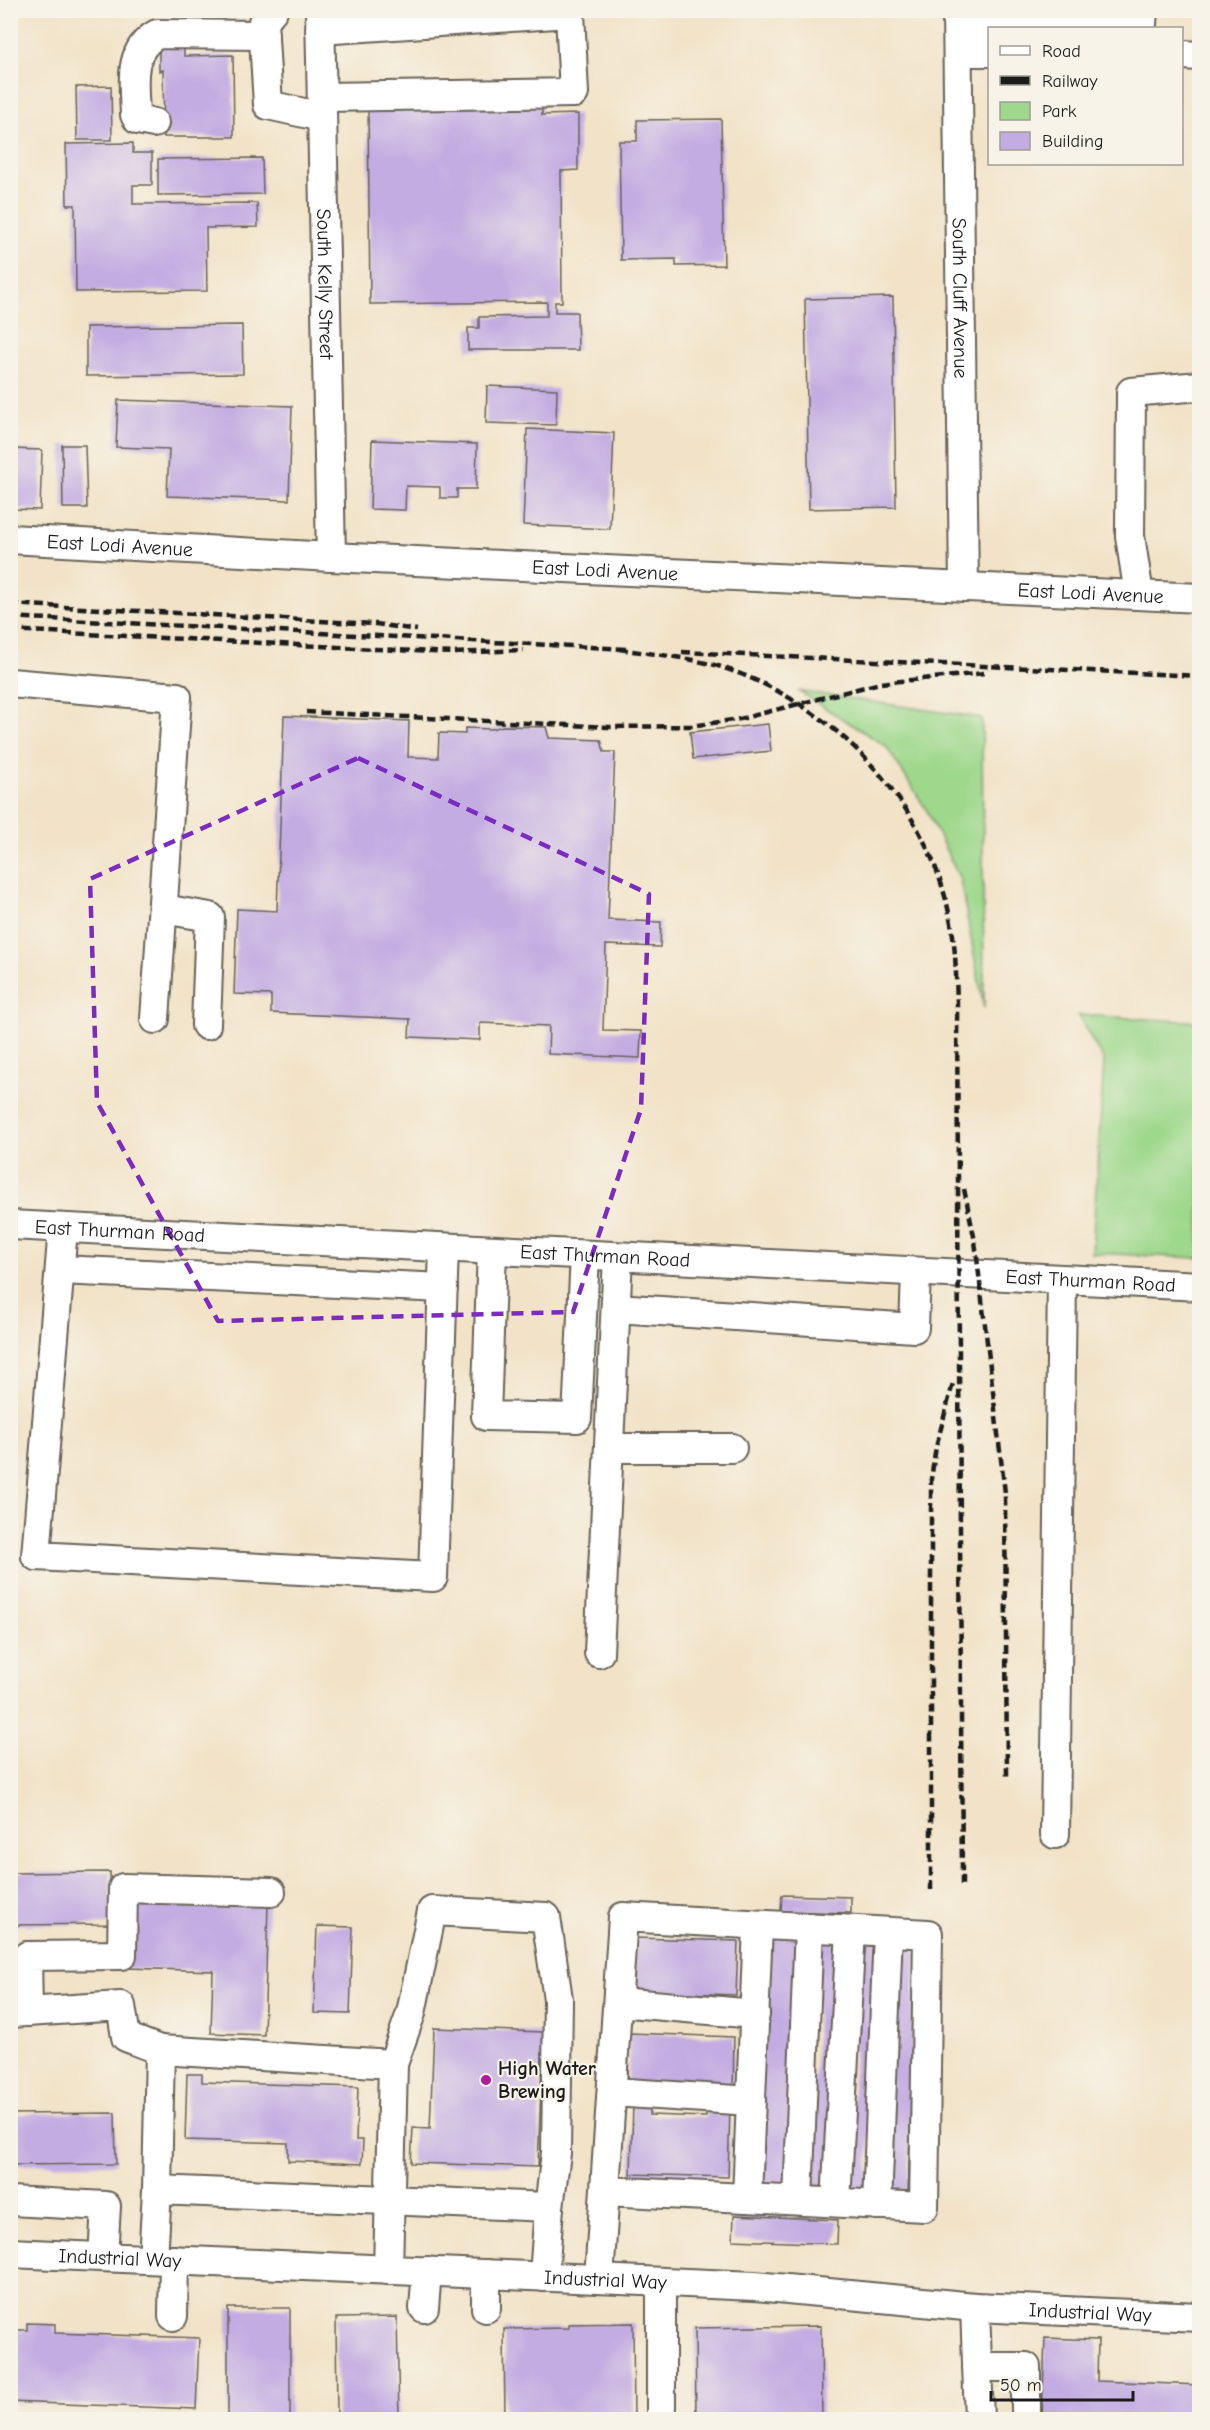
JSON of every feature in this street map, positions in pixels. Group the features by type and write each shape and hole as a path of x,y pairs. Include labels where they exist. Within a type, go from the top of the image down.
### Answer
{"street":[{"path":"153,123 138,120 135,115 134,72 137,54 147,40 158,34 269,23 268,105 322,107 574,93 570,12 320,20"},
{"name":"South Kelly Street","path":"320,20 331,557"},
{"path":"1020,27 1143,21"},
{"path":"958,30 988,29"},
{"path":"958,30 988,51"},
{"name":"South Cluff Avenue","path":"958,30 964,587"},
{"path":"1183,55 1200,56"},
{"path":"1139,595 1130,536 1131,392 1200,386"},
{"name":"East Lodi Avenue","path":"10,539 331,557 1200,598"},
{"path":"10,683 177,697 155,1018"},
{"path":"163,909 210,917 206,1025"},
{"name":"East Thurman Road","path":"10,1225 1200,1286"},
{"path":"63,1228 36,1556 433,1577 444,1248"},
{"path":"492,1250 486,1416 577,1418 585,1255"},
{"path":"599,1653 618,1257"},
{"path":"60,1270 442,1288"},
{"path":"616,1308 914,1328 916,1272"},
{"path":"1056,1834 1062,1280"},
{"path":"609,1448 732,1448"},
{"path":"271,1892 123,1888 122,1954 27,1956 19,2013 121,2006 126,2037 160,2050 393,2064"},
{"path":"388,2270 393,2064 411,2013 432,1911 546,1917 558,1999 556,2153 544,2277"},
{"path":"599,2279 623,1917 928,1934 924,2207 605,2191"},
{"path":"747,2198 759,1924"},
{"path":"798,2200 809,1927"},
{"path":"836,2202 852,1930"},
{"path":"878,2205 888,1932"},
{"path":"618,2002 755,2014"},
{"path":"160,2050 157,2190 163,2260 173,2316"},
{"path":"612,2092 751,2101"},
{"path":"157,2190 549,2207"},
{"path":"10,2201 106,2206 103,2257"},
{"name":"Industrial Way","path":"10,2253 755,2286 975,2307 1200,2317"},
{"path":"424,2308 427,2271"},
{"path":"486,2274 486,2308"},
{"path":"661,2282 661,2420"},
{"path":"975,2307 979,2420"},
{"path":"977,2367 1026,2367 1026,2420"}],"highlighted area":[{"path":"358,758 649,894 641,1109 573,1312 218,1321 97,1102 90,879"}],"green space":[{"path":"798,691 982,718 984,1008 960,879 926,809 886,746"},
{"path":"1078,1015 1199,1022 1199,1258 1092,1253 1104,1061"}],"building":[{"path":"159,43 184,43 184,56 233,55 234,137 164,137 163,70 159,71"},
{"path":"111,86 112,140 77,140 76,87"},
{"path":"542,103 542,115 578,114 578,170 561,171 562,302 555,302 555,312 577,312 578,350 468,350 468,328 479,328 479,317 547,316 547,302 370,304 368,104"},
{"path":"721,119 724,265 676,266 676,259 621,260 619,141 637,141 637,120"},
{"path":"133,143 133,153 152,153 152,185 133,185 133,204 257,203 258,227 206,228 207,291 76,292 75,205 67,205 66,144"},
{"path":"262,158 263,194 158,195 158,159"},
{"path":"893,297 896,507 809,509 805,299"},
{"path":"242,325 243,374 86,376 86,327"},
{"path":"487,386 557,389 556,425 486,423"},
{"path":"118,400 292,406 289,500 167,496 169,449 116,447"},
{"path":"527,429 614,433 610,529 523,525"},
{"path":"372,440 477,444 476,489 457,489 457,498 440,498 440,487 406,486 405,510 370,509"},
{"path":"62,445 85,445 87,508 63,508"},
{"path":"10,449 42,450 40,510 10,509"},
{"path":"284,716 409,721 408,757 438,758 439,733 465,734 465,728 492,729 503,726 546,727 549,738 601,740 604,752 615,752 608,920 661,922 660,947 606,945 603,1030 641,1031 640,1058 548,1054 549,1026 480,1023 480,1040 409,1037 410,1019 271,1013 271,995 234,994 237,909 277,911"},
{"path":"768,724 771,751 693,759 690,732"},
{"path":"110,1872 111,1924 10,1925 10,1873"},
{"path":"782,1895 851,1897 851,1913 781,1911"},
{"path":"130,1901 268,1905 264,2035 211,2033 213,1971 128,1968"},
{"path":"317,1926 353,1927 350,2014 314,2013"},
{"path":"767,1935 799,1936 790,2187 758,2185"},
{"path":"634,1938 738,1941 736,1995 632,1991"},
{"path":"820,1938 839,1938 828,2189 810,2188"},
{"path":"859,1939 877,1940 867,2191 849,2190"},
{"path":"896,1941 916,1942 908,2193 888,2192"},
{"name":"High Water Brewing","path":"434,2028 543,2032 538,2167 411,2163 413,2128 430,2129"},
{"path":"629,2033 734,2037 733,2090 628,2087"},
{"path":"187,2074 202,2074 202,2082 358,2087 356,2140 363,2140 362,2164 288,2161 288,2143 185,2140"},
{"path":"633,2103 650,2103 650,2115 706,2117 706,2106 730,2107 728,2177 631,2174"},
{"path":"115,2113 116,2164 10,2165 10,2114"},
{"path":"734,2215 838,2220 837,2244 733,2240"},
{"path":"228,2308 290,2308 290,2420 228,2420"},
{"path":"397,2317 399,2420 337,2420 336,2318"},
{"path":"27,2323 55,2324 55,2333 199,2338 196,2409 10,2402 10,2330 27,2330"},
{"path":"633,2323 634,2420 505,2420 504,2329 569,2328 569,2324"},
{"path":"821,2326 822,2420 696,2420 695,2328"},
{"path":"1045,2338 1098,2340 1097,2381 1200,2385 1200,2420 1042,2420"}],"railway":[{"path":"10,604 376,624 417,630"},
{"path":"10,617 628,649"},
{"path":"10,630 453,653 523,650"},
{"path":"619,649 718,666 760,682 799,704 835,730 868,761 897,796 920,834 938,875 950,918 957,1004 962,1887"},
{"path":"682,652 1200,676"},
{"path":"306,712 609,727 691,726 740,719 880,683 985,673"},
{"path":"964,1189 975,1241 1005,1493 1007,1778"},
{"path":"931,1890 931,1479 936,1447 953,1383"}],"place":[{"name":"High Water Brewing","path":"486,2080"}]}
